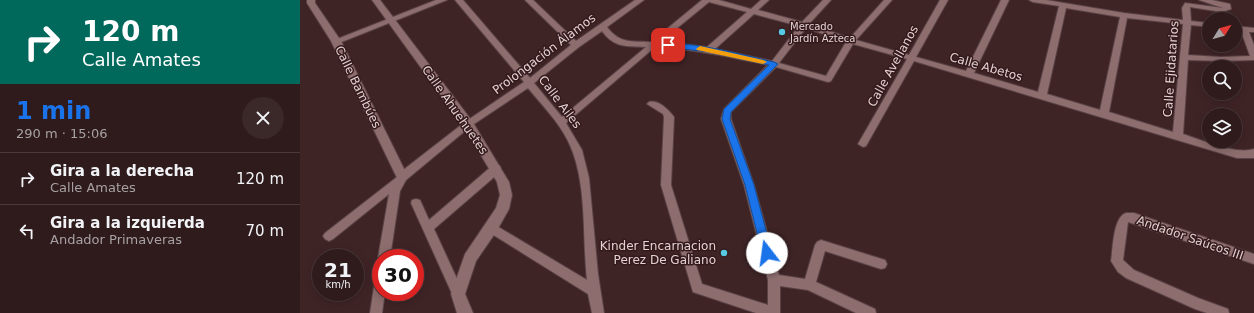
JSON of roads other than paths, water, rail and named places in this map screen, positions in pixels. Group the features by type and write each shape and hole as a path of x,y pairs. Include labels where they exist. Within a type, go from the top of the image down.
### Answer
{"main road":[{"name":"Calle Bambúes","path":"311,0 311,3 336,41 402,177"},
{"name":"Calle Ahuehuetes","path":"376,0 468,124 503,182 506,195 502,209 470,258 458,294"},
{"path":"458,294 465,313"}],"street":[{"path":"336,41 443,0"},
{"name":"Calle Ailes","path":"459,0 561,122 572,140 579,158 585,182 593,290 598,313"},
{"path":"529,0 576,45"},
{"name":"Prolongación Álamos","path":"386,249 395,191 402,177 468,124 529,83 576,45 640,0"},
{"path":"561,122 706,0"},
{"name":"Calle Abetos","path":"711,0 804,25 851,41 1104,113 1238,154 1250,155 1254,153"},
{"path":"709,50 754,12 765,0"},
{"path":"652,104 666,112 669,117 666,185 697,288 774,313 774,280 749,185 726,119 727,111 774,64 804,25 827,0"},
{"path":"602,26 611,38 622,43 683,46 709,50 774,64 828,79 851,41 888,0"},
{"name":"Calle Avellanos","path":"863,144 944,0"},
{"path":"969,74 1005,0"},
{"path":"1033,0 1124,14 1202,23"},
{"name":"Calle Ejidatarios","path":"1178,135 1188,22 1186,12 1188,5 1198,8 1227,9 1227,6 1222,4 1203,0"},
{"path":"1042,95 1063,5"},
{"path":"1104,113 1124,14"},
{"path":"1184,57 1222,59 1254,57 1244,29 1254,30"},
{"path":"427,228 496,169"},
{"path":"329,236 402,177"},
{"path":"416,203 458,294"},
{"name":"Andador Saúcos III","path":"1223,313 1130,274 1122,268 1117,261 1123,220 1126,217 1134,218 1254,259"},
{"path":"491,228 593,290"},
{"path":"809,285 821,245 881,264"},
{"path":"774,280 809,285 870,313"},
{"path":"376,313 378,301"}],"place":[{"name":"Mercado Jardín Azteca","path":"782,32"},
{"name":"Kinder Encarnacion Perez De Galiano","path":"724,253"}]}
